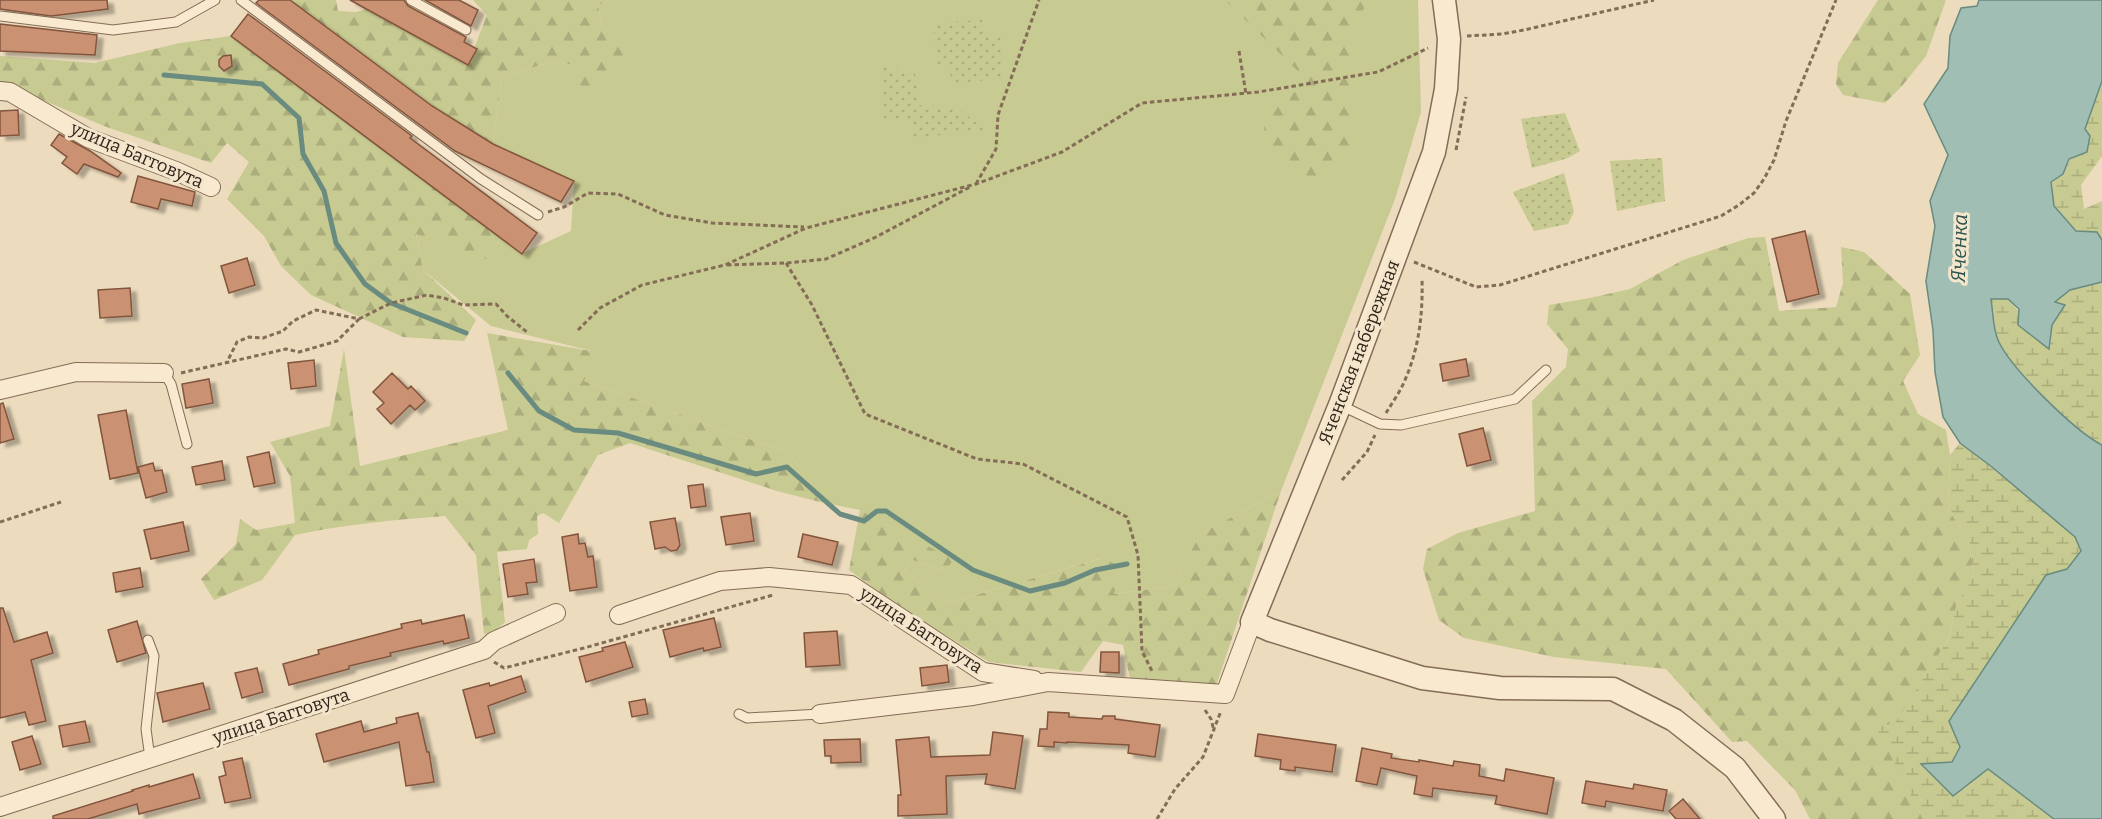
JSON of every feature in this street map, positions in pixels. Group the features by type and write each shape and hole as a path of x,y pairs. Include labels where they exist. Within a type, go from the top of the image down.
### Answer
{"street":[{"name":"Яченская набережная","path":"1225,694 1340,405 1434,152 1456,33 1444,0"},
{"name":"улица Багговута","path":"0,91 10,92 88,138 176,171 211,187"},
{"path":"0,390 76,372 164,373"},
{"name":"улица Багговута","path":"619,615 720,580 769,577 851,585 983,672 1048,682"},
{"name":"улица Багговута","path":"0,806 484,650 494,640 556,612"},
{"path":"1252,622 1270,630 1422,678 1500,688 1613,689 1674,720 1735,768 1774,819"},
{"path":"820,714 973,696 1048,682 1225,694"}],"lane":[{"path":"0,16 113,30 176,22 215,0"},
{"path":"241,0 481,179 538,215"},
{"path":"411,0 466,30"},
{"path":"1340,405 1380,424 1401,425 1515,399 1546,370"},
{"path":"164,373 171,384 187,444"},
{"path":"148,640 154,656 146,729 150,758"},
{"path":"739,714 747,718 820,714"}],"path":[{"path":"725,265 826,259 876,237 976,183 996,149 998,115 1039,0"},
{"path":"578,330 600,308 642,285 725,265 806,228 976,183 1062,152 1142,103 1246,94 1378,72 1456,33 1465,36 1502,34 1654,0"},
{"path":"1412,261 1476,287 1500,285 1721,216 1739,205 1754,193 1774,160 1786,121 1836,0"},
{"path":"1239,51 1246,94"},
{"path":"1456,151 1466,96"},
{"path":"538,215 564,207 588,193 618,194 665,215 712,224 806,228"},
{"path":"786,263 812,305 865,414 977,459 1023,464 1127,517 1138,555 1142,651 1162,690"},
{"path":"1342,480 1367,452 1405,381 1417,344 1423,306 1422,279"},
{"path":"164,373 174,374 286,349 299,352 337,341 359,319 392,303 427,295 463,305 496,304 527,332"},
{"path":"227,362 237,342 249,337 264,338 283,331 293,321 316,310 359,319"},
{"path":"0,522 61,502"},
{"path":"484,650 486,657 504,668 594,646 779,593"},
{"path":"1157,819 1175,789 1203,757 1219,717 1225,694"}],"green space":[{"path":"290,0 336,0 338,11 356,12 366,9 468,64 487,15 473,0 610,0 598,5 602,29 626,52 595,95 579,94 578,65 550,62 502,77 493,144 432,106"},
{"path":"610,0 1418,0 1421,112 1395,199 1281,491 1200,534 1173,586 1114,594 1102,558 948,603 904,571 910,559 944,571 953,560 860,510 820,502 790,453 584,381 596,352 491,326 423,270 416,233 485,260 501,237 523,253 571,231 574,181 493,144 502,77 550,62 579,65 602,29 598,5"},
{"path":"1225,0 1370,0 1349,30 1355,148 1325,183 1267,161 1264,127 1299,72"},
{"path":"1878,0 1946,0 1926,56 1885,103 1843,95 1836,84 1838,63"},
{"path":"982,20 984,37 1000,36 1003,79 951,83 950,63 936,64 933,23"},
{"path":"231,36 501,237 485,260 416,234 423,270 476,320 464,341 403,337 311,295 281,266 264,236 227,199 249,162 227,143 211,163 104,126 0,82 0,56 95,63 180,43"},
{"path":"881,67 915,73 920,105 957,107 985,130 913,138 913,119 884,120"},
{"path":"2102,81 2102,156 2081,185 2084,209 2102,201 2102,240 2097,232 2077,231 2054,206 2051,182 2063,174 2085,129"},
{"path":"1565,113 1580,151 1568,158 1532,168 1521,119"},
{"path":"1662,158 1665,201 1617,211 1610,161"},
{"path":"1564,173 1574,212 1568,224 1534,231 1513,192"},
{"path":"1765,237 1779,311 1836,307 1843,283 1841,247 1864,252 1910,294 1920,355 1903,381 1918,414 1946,430 1950,455 1948,509 1969,540 1974,576 1957,603 1949,638 1895,724 1877,727 1923,819 1810,819 1795,790 1747,741 1732,742 1666,669 1554,657 1464,638 1439,620 1423,569 1427,549 1458,533 1535,511 1532,401 1566,367 1568,349 1547,324 1549,305 1630,289 1683,260 1748,238"},
{"path":"2102,282 2102,445 2076,427 2045,398 2005,352 1996,335 1991,299 2008,299 2050,348 2052,325 2065,306 2055,302 2069,290"},
{"path":"487,333 597,352 584,381 790,453 820,502 777,491 630,443 598,455 559,523 543,513 537,516 538,534 529,540 527,549 497,552 505,622 493,633 484,634 476,555 445,516 351,525 295,535 262,580 214,600 201,579 236,544 240,519 256,530 295,523 290,476 270,442 330,426 344,349 360,466 508,430"},
{"path":"1960,443 2076,537 2081,551 2067,569 2046,575 1952,762 1922,764 1988,769 2054,819 1923,819 1876,727 1895,723 1949,638 1957,603 1974,576 1969,540 1948,509 1950,455"},
{"path":"1281,491 1216,686 1130,679 1123,645 1103,641 1081,672 989,662 898,606 849,570 860,510 954,560 944,571 910,559 904,571 948,603 1103,558 1121,567 1114,594 1173,586 1200,534"}],"water":[{"name":"Яченка","path":"1979,0 2102,0 2102,81 2085,129 2090,136 2087,152 2069,159 2063,174 2051,182 2054,206 2076,231 2097,232 2102,240 2102,282 2070,290 2055,302 2065,305 2052,325 2049,349 2018,325 2019,309 2008,299 1991,299 1996,336 2005,352 2045,398 2076,427 2102,445 2102,819 2054,819 1988,769 1953,796 1921,764 1952,762 1960,747 1949,721 2046,575 2067,569 2081,551 2075,537 1960,443 1943,417 1935,372 1933,330 1926,281 1935,226 1930,201 1948,155 1924,104 1948,68 1950,36 1961,8 1977,6"}],"building":[{"path":"0,0 107,0 108,9 51,16 0,9"},
{"path":"259,0 290,0 432,106 493,144 574,181 561,202 455,151 256,3"},
{"path":"350,0 404,0 408,6 466,37 464,42 477,49 468,65"},
{"path":"425,0 459,0 478,10 471,26"},
{"path":"248,14 412,136 410,138 537,233 522,254 231,36"},
{"path":"0,24 97,35 95,55 0,51"},
{"path":"231,55 232,66 224,71 219,66 219,60 223,56"},
{"path":"18,110 19,135 0,136 0,111"},
{"path":"59,134 90,151 121,173 118,177 84,164 77,174 62,163 67,157 51,145"},
{"path":"138,176 195,192 192,206 161,199 158,209 131,202"},
{"path":"1805,231 1819,294 1787,302 1772,239"},
{"path":"247,258 255,285 229,293 221,266"},
{"path":"130,288 132,316 100,318 98,290"},
{"path":"1466,359 1469,376 1443,381 1440,364"},
{"path":"314,360 316,386 291,389 288,363"},
{"path":"392,373 408,389 411,386 425,401 415,410 410,405 391,424 377,409 384,403 373,392"},
{"path":"209,379 213,403 186,408 182,384"},
{"path":"3,403 14,439 0,443 0,404"},
{"path":"126,410 138,473 110,479 98,415"},
{"path":"1483,428 1491,460 1467,466 1459,434"},
{"path":"269,452 275,483 254,487 247,457"},
{"path":"222,461 225,480 196,485 192,467"},
{"path":"153,463 155,471 162,470 167,492 146,498 138,467"},
{"path":"703,484 706,506 691,508 688,486"},
{"path":"750,513 754,541 726,545 721,517"},
{"path":"675,518 680,545 677,550 671,551 665,547 655,549 650,522"},
{"path":"183,522 189,551 151,559 144,530"},
{"path":"578,534 579,544 585,543 588,557 593,556 597,587 570,591 562,537"},
{"path":"803,534 838,542 832,565 798,557"},
{"path":"534,559 537,582 526,583 528,594 508,597 503,564"},
{"path":"140,568 143,587 116,592 113,573"},
{"path":"0,608 3,608 14,642 47,632 53,653 31,660 46,721 29,725 25,712 0,718"},
{"path":"464,615 469,638 444,644 443,641 390,653 391,656 349,666 349,669 289,685 283,664 319,654 318,650 402,628 401,624 421,620 422,624"},
{"path":"714,618 721,647 704,651 703,648 670,657 663,630"},
{"path":"137,621 146,653 117,662 108,630"},
{"path":"837,631 840,665 806,667 804,633"},
{"path":"625,642 633,667 586,682 579,657"},
{"path":"1101,652 1119,652 1119,673 1100,672"},
{"path":"947,665 949,682 922,686 920,668"},
{"path":"257,668 263,692 242,698 235,673"},
{"path":"521,676 526,692 488,706 495,733 476,738 463,690 489,683 490,686"},
{"path":"203,683 210,709 163,722 157,693"},
{"path":"645,699 648,714 632,717 629,702"},
{"path":"1048,712 1069,713 1069,717 1102,719 1103,716 1115,716 1115,719 1160,725 1155,757 1128,753 1129,745 1054,742 1054,747 1038,746 1040,729 1047,729"},
{"path":"418,713 427,752 429,752 434,782 406,786 399,742 324,762 316,734 361,721 364,732 397,723 396,718"},
{"path":"85,721 90,742 63,747 59,726"},
{"path":"993,732 1023,736 1015,789 985,784 987,774 946,776 947,814 898,816 898,795 901,795 896,740 929,737 931,757 990,755"},
{"path":"1258,734 1336,745 1332,772 1295,767 1295,771 1280,769 1281,760 1255,756"},
{"path":"32,736 41,764 20,770 12,742"},
{"path":"860,739 861,762 831,763 831,756 825,756 824,740"},
{"path":"1362,748 1392,754 1391,758 1453,766 1454,761 1480,765 1479,776 1504,781 1506,769 1554,778 1547,814 1495,804 1497,796 1433,788 1432,797 1414,794 1417,776 1381,768 1377,785 1356,781"},
{"path":"242,758 251,798 225,803 219,777 226,775 223,762"},
{"path":"193,774 200,798 139,814 137,804 88,819 53,819 53,816 132,790"},
{"path":"1586,781 1633,789 1634,784 1667,790 1663,811 1606,801 1605,807 1582,803"},
{"path":"1683,799 1700,819 1676,819 1669,811"}],"waterway":[{"path":"164,75 262,84 299,118 303,154 324,191 336,243 365,284 391,303 466,333"},
{"path":"508,373 539,411 574,430 618,433 756,474 787,467 840,514 864,521 877,511 886,511 973,570 1030,591 1065,583 1095,570 1127,564"}]}
